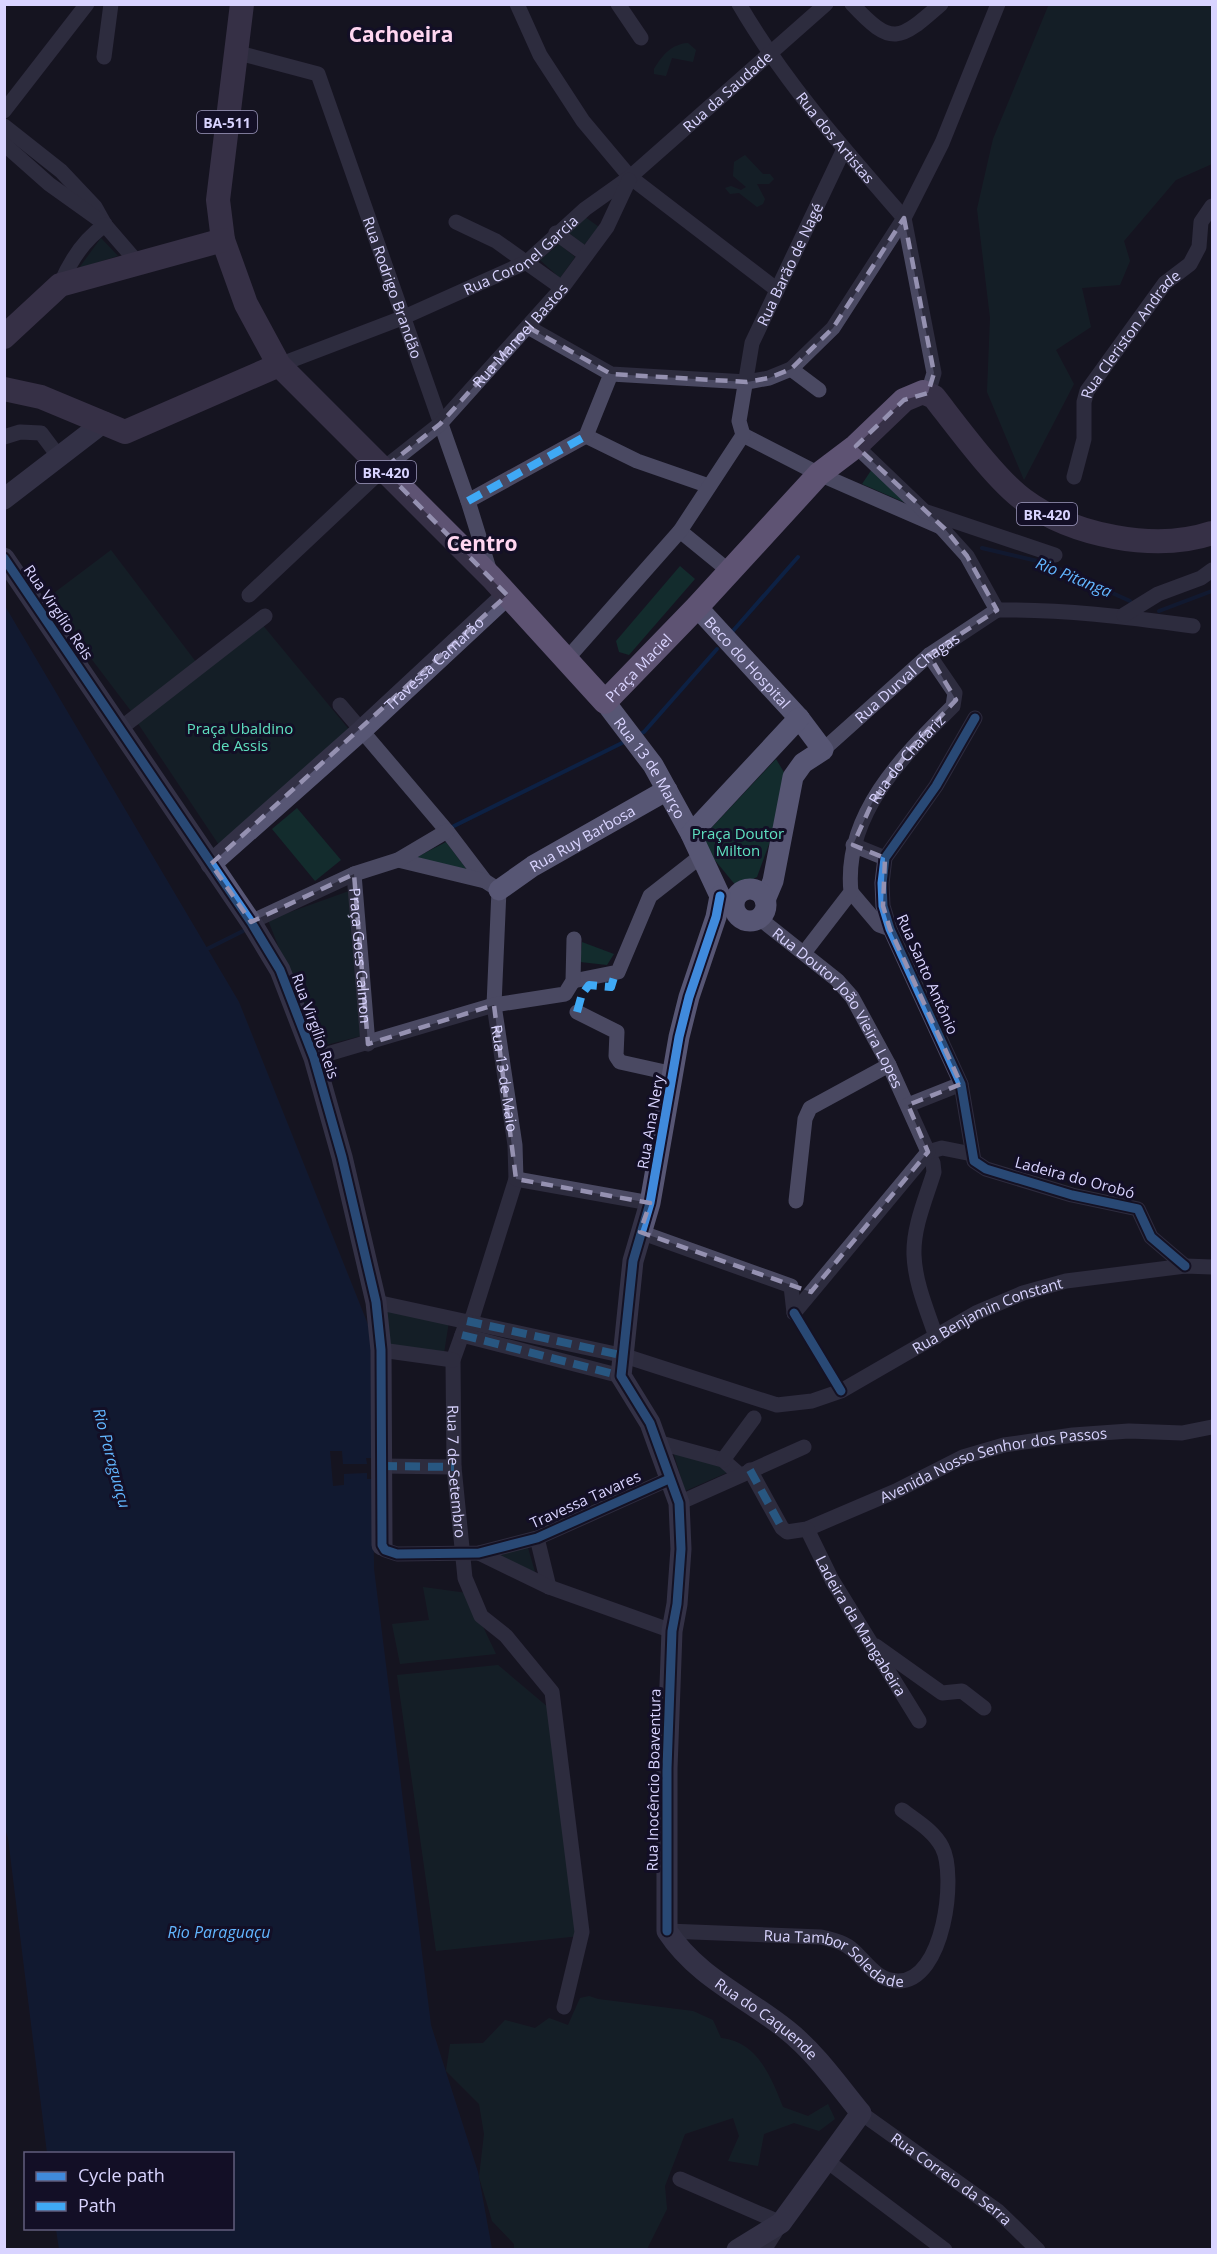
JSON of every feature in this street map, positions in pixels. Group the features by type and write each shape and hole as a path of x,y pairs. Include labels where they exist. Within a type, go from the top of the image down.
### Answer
{"main road":[{"name":"BA-511","path":"223,240 218,200 242,4"},
{"path":"4,337 60,285 136,262 223,240"},
{"name":"BR-420","path":"223,240 246,304 279,365 499,587 566,660"},
{"path":"4,389 41,397 114,427 279,365"},
{"name":"BR-420","path":"931,383 934,396 1004,482 1023,500 1046,513 1110,536 1144,542 1181,541 1212,533"},
{"name":"Praça Maciel","path":"566,660 605,702 697,607 819,474 856,446 904,400 931,383"}],"street":[{"path":"4,111 87,4"},
{"path":"104,57 111,4"},
{"path":"517,4 540,55 583,122 630,177 776,289"},
{"path":"618,4 641,38"},
{"name":"Rua dos Artistas","path":"739,4 769,55 844,149 904,218"},
{"name":"Rua da Saudade","path":"630,177 826,4"},
{"path":"852,4 874,27 888,34 900,34 913,29 941,4"},
{"path":"528,327 611,374 747,382 769,378 791,369 833,328 904,218 942,143 998,4"},
{"name":"Rua Rodrigo Brandão","path":"235,52 318,74 402,318 499,587"},
{"path":"4,126 62,171 96,207 105,225 136,262"},
{"path":"4,144 49,184 105,225"},
{"name":"Rua Barão de Nagé","path":"747,382 752,343 844,149"},
{"path":"49,184 62,171"},
{"name":"Rua Coronel Garcia","path":"279,365 402,318 527,262 556,233 585,209 630,177"},
{"name":"Rua Manoel Bastos","path":"249,595 383,469 440,424 562,288 607,227 630,177"},
{"name":"Rua Cleriston Andrade","path":"1074,477 1084,439 1084,402 1087,391 1165,283 1190,264 1199,247 1201,222 1212,206"},
{"path":"585,209 607,227"},
{"path":"904,218 931,383"},
{"path":"456,222 496,241 562,288"},
{"path":"60,285 70,261 92,234 105,225"},
{"path":"556,233 586,255"},
{"path":"791,369 819,390"},
{"path":"468,501 586,436 611,374"},
{"path":"747,382 739,421 743,435 819,474 945,529"},
{"path":"4,499 59,457 114,427"},
{"path":"4,437 20,432 41,433 59,457"},
{"path":"566,660 680,531 743,435"},
{"path":"586,436 637,462 708,486"},
{"path":"856,446 945,529 967,556 996,610 1048,609 1124,615 1193,626"},
{"path":"924,511 1055,555"},
{"path":"680,531 729,571"},
{"name":"Rua Virgílio Reis","path":"4,558 251,922 280,970 314,1058 342,1157 376,1302 381,1350 382,1545"},
{"path":"1124,615 1158,594 1201,578 1212,570"},
{"name":"Travessa Camarão","path":"362,730 499,587"},
{"name":"Beco do Hospital","path":"697,607 799,718"},
{"name":"Rua Durval Chagas","path":"823,750 929,655 996,610"},
{"path":"121,728 265,616"},
{"name":"Rua do Chafariz","path":"851,892 849,872 853,845 872,803 910,749 956,700 955,693 929,655"},
{"name":"Rua 13 de Março","path":"605,702 653,765 691,834"},
{"path":"340,705 492,886"},
{"path":"799,718 823,750 803,763 793,777 773,881 762,909 756,890 748,889 728,896 701,856 691,834 799,718"},
{"name":"Rua Santo Antônio","path":"972,1154 961,1084 890,929 883,906 882,884 885,858 936,786 975,718"},
{"path":"211,864 362,730"},
{"name":"Rua Ruy Barbosa","path":"492,886 533,866 667,790"},
{"path":"354,874 398,860 447,831"},
{"path":"853,845 885,858"},
{"path":"571,985 615,974 620,969 650,896 701,856"},
{"path":"398,860 492,886"},
{"name":"Praça Goes Calmon","path":"251,922 354,874 368,1044"},
{"name":"Rua 13 de Maio","path":"453,1360 467,1326 516,1179 515,1144 494,1005 492,886"},
{"path":"804,953 851,892 879,925 890,929"},
{"name":"Rua Ana Nery","path":"623,1366 633,1261 650,1203 689,997 716,916 728,896"},
{"name":"Rua Doutor João Vieira Lopes","path":"762,909 804,953 837,980 852,997 889,1065 928,1152 934,1172 917,1227 914,1256 919,1285 936,1337"},
{"path":"314,1058 368,1044 494,1005 565,994 571,985 574,939"},
{"path":"578,1012 617,1032 616,1056 620,1062 674,1074"},
{"path":"796,1201 807,1112 815,1104 889,1065"},
{"path":"908,1105 961,1084"},
{"path":"791,1286 794,1313 928,1152 942,1148 972,1154"},
{"name":"Ladeira do Orobó","path":"972,1154 974,1161 986,1169 1072,1195 1138,1209 1151,1237 1185,1266"},
{"path":"516,1179 650,1203"},
{"path":"640,1232 811,1292"},
{"name":"Rua Benjamin Constant","path":"623,1366 777,1404 812,1401 841,1391 976,1313 1023,1293 1066,1281 1185,1266 1212,1267"},
{"path":"376,1302 623,1366 650,1423 679,1503 804,1447"},
{"path":"381,1350 453,1360"},
{"name":"Rua 7 de Setembro","path":"453,1360 454,1467 471,1552 465,1578 481,1616 506,1636 552,1692 582,1932 564,2007"},
{"path":"723,1460 754,1418"},
{"name":"Avenida Nosso Senhor dos Passos","path":"745,1473 782,1528 788,1532 807,1529 896,1491 963,1457 1004,1446 1073,1435 1130,1431 1182,1433 1212,1427"},
{"path":"657,1442 723,1460 745,1473"},
{"path":"382,1466 454,1467"},
{"name":"Travessa Tavares","path":"471,1552 537,1538 669,1479"},
{"name":"Rua Inocêncio Boaventura","path":"667,1931 667,1768 672,1631 677,1604 681,1549 679,1503"},
{"name":"Ladeira da Mangabeira","path":"807,1529 832,1580 919,1721"},
{"path":"537,1538 549,1587"},
{"path":"382,1545 385,1550 397,1554 471,1552 549,1587 672,1631"},
{"path":"869,1641 942,1693 962,1690 984,1708"},
{"name":"Rua Tambor Soledade","path":"667,1931 821,1937 841,1942 854,1951 871,1970 883,1977 899,1981 912,1977 924,1967 942,1935 946,1870 943,1849 932,1832 902,1810"},
{"name":"Rua do Caquende","path":"667,1931 680,1951 709,1976 787,2030 810,2052 861,2112"},
{"path":"764,2250 861,2112"},
{"name":"Rua Correio da Serra","path":"861,2112 998,2211 1038,2250"},
{"path":"827,2161 945,2250"},
{"path":"680,2179 781,2223"},
{"path":"737,2250 781,2223"}],"highlighted area":[{"path":"904,218 934,373 928,393 904,400 856,446 945,529 967,556 997,610 929,655 956,700 910,749 872,803 853,845 885,858 883,906 890,929 961,1084 908,1105 928,1152 811,1292 640,1232 650,1203 516,1179 494,1005 368,1044 354,874 251,922 211,864 507,595 383,469 440,424 528,327 611,374 747,382 769,378 791,369 833,328"}],"green space":[{"path":"1049,4 1212,5 1212,164 1176,180 1124,241 1130,261 1120,285 1082,288 1091,327 1056,350 1074,384 1024,480 987,392 990,318 977,209 993,139"},
{"path":"688,43 696,50 693,62 672,58 666,76 654,74 654,69 668,52"},
{"path":"745,155 763,174 770,174 774,179 769,184 757,184 765,199 763,204 757,207 739,193 730,194 725,188 731,186 741,190 746,187 733,176 734,162"},
{"path":"585,217 599,227 584,245 569,233"},
{"path":"101,238 118,256 79,268"},
{"path":"559,244 575,257 560,278 540,260"},
{"path":"872,469 924,511 862,484"},
{"path":"111,550 196,662 131,711 46,599"},
{"path":"680,566 695,579 629,655 619,652 616,641"},
{"name":"Praça Ubaldino de Assis","path":"261,623 356,738 225,854 135,719"},
{"name":"Praça Doutor Milton","path":"776,759 791,784 757,877 737,887 699,841"},
{"path":"297,808 341,860 315,881 272,829"},
{"path":"446,842 471,875 415,858"},
{"path":"349,891 361,1036 318,1047 268,920"},
{"path":"582,942 614,954 607,965 580,962"},
{"path":"371,1298 450,1315 444,1353 375,1342"},
{"path":"670,1441 733,1470 685,1491"},
{"path":"526,1541 535,1572 497,1558"},
{"path":"423,1587 467,1593 496,1654 400,1664 392,1624 429,1620"},
{"path":"498,1665 549,1708 580,1936 436,1951 397,1675"},
{"path":"589,1996 693,2011 713,2020 721,2038 745,2046 754,2054 768,2073 783,2107 808,2116 828,2104 835,2119 819,2131 794,2123 764,2134 758,2166 728,2161 739,2136 733,2118 685,2134 665,2186 667,2209 647,2249 514,2249 514,2244 492,2221 479,2177 484,2134 479,2104 446,2071 450,2044 483,2043 505,2020 535,2028 549,2018 568,2025 580,1998"}],"water":[{"name":"Rio Paraguaçu","path":"5,606 239,1002 371,1332 374,1569 431,2025 478,2172 492,2249 59,2249 56,2230 234,2230 234,2152 47,2152 8,1838 5,1829"}],"pier":[{"path":"330,1451 342,1451 343,1464 367,1464 366,1458 375,1458 375,1479 367,1479 367,1473 344,1474 344,1485 333,1486"}],"waterway":[{"name":"Rio Pitanga","path":"982,548 1046,563 1130,601"},
{"name":"Rio Pitanga","path":"732,632 798,557"},
{"path":"1159,611 1212,591"},
{"path":"638,735 644,732 717,649"},
{"path":"450,828 626,741"},
{"path":"207,949 247,929"}],"marked path":[{"path":"468,501 586,436"},
{"path":"577,1012 582,994 589,985 611,987 615,974"},
{"path":"467,1321 625,1356"},
{"path":"462,1335 621,1376"},
{"path":"382,1466 454,1467"},
{"path":"750,1470 782,1528"}],"cycle path":[{"path":"4,558 251,922 280,970 314,1058 342,1157 376,1302 381,1350 382,1545 385,1550 397,1554 479,1553 537,1538 669,1479"},
{"path":"975,718 936,786 885,858 882,883 883,906 890,929 961,1084 974,1161 986,1169 1072,1195 1138,1209 1151,1237 1185,1266"},
{"path":"667,1931 667,1768 672,1631 677,1604 681,1549 679,1503 650,1423 621,1376 633,1261 650,1203 679,1037 689,997 716,917 720,896"},
{"path":"794,1313 841,1391"}],"district":[{"name":"Cachoeira","path":"401,34"},
{"name":"Centro","path":"482,543"}]}
